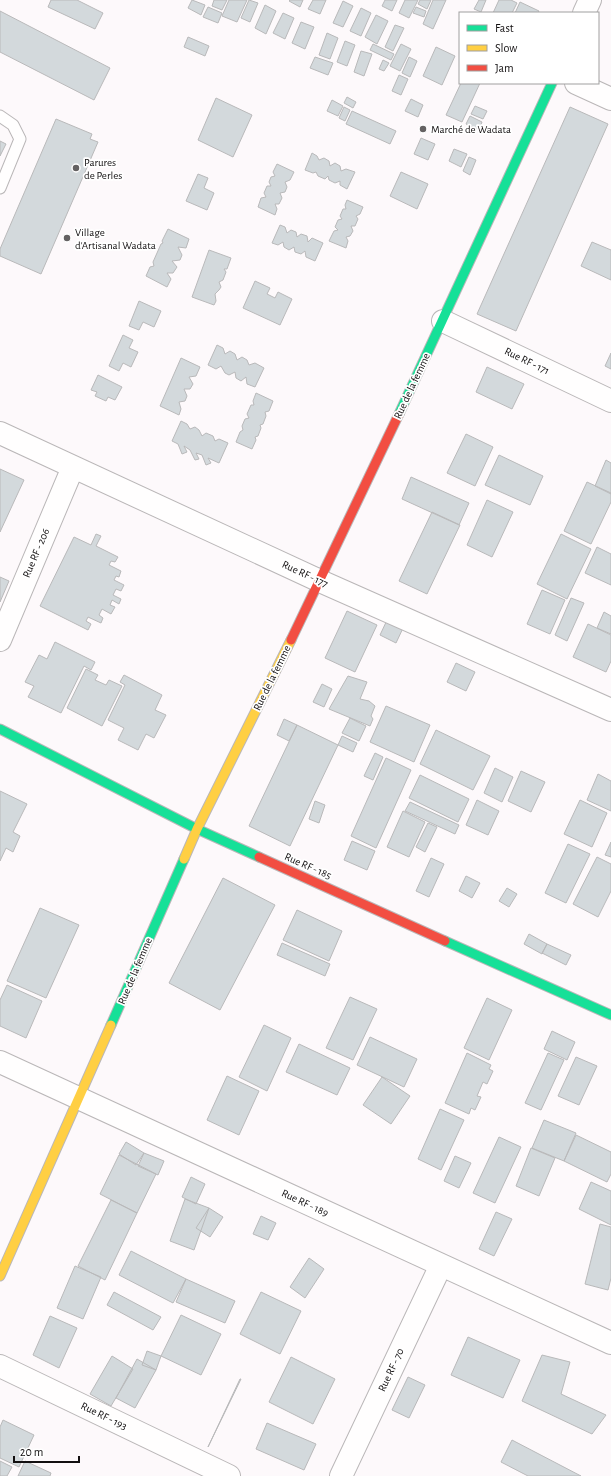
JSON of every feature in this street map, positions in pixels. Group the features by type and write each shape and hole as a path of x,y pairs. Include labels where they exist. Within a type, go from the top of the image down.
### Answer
{"street":[{"path":"584,12 590,0"},
{"name":"Rue de la femme","path":"0,1276 80,1098 197,829 320,581 443,321 552,84"},
{"path":"578,84 611,99"},
{"name":"Rue RF - 171","path":"443,321 611,401"},
{"name":"Rue RF - 177","path":"0,433 320,581 611,710"},
{"name":"Rue RF - 206","path":"0,640 73,467"},
{"name":"Rue RF - 185","path":"0,729 197,829 611,1015"},
{"name":"Rue RF - 189","path":"0,1062 611,1343"},
{"name":"Rue RF - 70","path":"341,1476 441,1265"},
{"name":"Rue RF - 193","path":"0,1366 229,1476"}],"lane":[{"path":"0,116 13,125 20,139 0,188"}],"building":[{"path":"51,0 77,0 103,13 95,29 48,7"},
{"path":"192,0 205,5 201,15 188,8"},
{"path":"214,0 227,0 222,10 212,6"},
{"path":"229,0 247,0 237,22 222,16"},
{"path":"249,0 258,3 250,22 241,18"},
{"path":"303,0 300,7 289,1"},
{"path":"313,0 326,0 320,14 308,9"},
{"path":"385,0 397,0 392,11 382,6"},
{"path":"405,0 418,0 409,18 399,13"},
{"path":"420,0 431,0 427,9 418,4"},
{"path":"433,0 446,0 433,29 423,24"},
{"path":"479,0 486,0 481,12 474,9"},
{"path":"499,0 511,0 517,3 512,12 493,12"},
{"path":"343,1 353,6 343,27 333,23"},
{"path":"520,2 539,11 538,12 515,12"},
{"path":"265,5 276,11 266,34 255,28"},
{"path":"208,7 222,13 218,23 203,17"},
{"path":"416,7 426,11 424,17 413,13"},
{"path":"361,8 371,13 361,36 350,31"},
{"path":"0,11 110,68 94,100 0,52"},
{"path":"283,13 294,18 285,39 273,33"},
{"path":"376,15 388,21 377,44 365,37"},
{"path":"301,22 314,27 305,49 292,43"},
{"path":"395,25 404,28 393,51 385,47"},
{"path":"327,33 338,38 330,59 319,55"},
{"path":"188,37 209,46 205,56 184,47"},
{"path":"345,41 355,45 347,66 337,62"},
{"path":"373,44 394,54 391,60 370,50"},
{"path":"401,44 411,49 400,71 390,66"},
{"path":"436,47 455,56 442,85 423,76"},
{"path":"361,51 372,54 364,76 354,72"},
{"path":"315,57 333,63 328,75 310,68"},
{"path":"409,57 417,61 410,77 402,73"},
{"path":"383,60 389,63 384,71 379,69"},
{"path":"399,75 408,79 401,95 392,91"},
{"path":"461,84 480,84 462,122 446,115"},
{"path":"347,97 356,102 353,108 344,103"},
{"path":"216,98 252,115 233,157 198,140"},
{"path":"411,99 423,105 418,117 405,111"},
{"path":"332,100 343,106 338,116 327,111"},
{"path":"475,106 487,111 483,119 471,114"},
{"path":"344,107 350,110 345,121 339,118"},
{"path":"570,107 608,124 516,331 477,314"},
{"path":"352,111 396,131 390,144 346,124"},
{"path":"470,116 482,122 479,130 466,124"},
{"path":"56,119 92,134 90,139 98,142 41,274 0,256 0,249"},
{"path":"421,138 435,144 428,160 414,154"},
{"path":"0,141 6,144 0,156"},
{"path":"454,149 467,154 461,167 449,161"},
{"path":"312,153 317,156 319,160 324,158 329,161 330,166 335,163 340,166 341,171 346,169 355,172 347,189 340,185 340,181 335,183 329,180 328,176 325,179 318,176 316,172 313,173 305,170"},
{"path":"469,157 476,160 470,175 463,171"},
{"path":"277,164 294,172 290,180 285,182 287,187 285,192 280,193 282,198 279,204 275,204 277,209 275,215 258,207 261,198 266,197 264,193 267,186 271,186 269,182 271,177 275,176 273,172"},
{"path":"401,172 428,184 417,209 390,196"},
{"path":"198,174 208,178 204,188 214,193 207,210 186,201"},
{"path":"347,200 363,207 360,214 356,216 358,219 355,226 351,226 353,231 350,236 346,237 348,241 346,248 329,241 334,231 338,230 335,227 338,220 342,219 340,216 343,209 346,209 345,205"},
{"path":"280,225 285,227 287,233 291,230 296,232 297,237 301,234 307,236 308,242 312,238 323,243 315,261 306,257 305,251 301,254 295,252 294,247 289,250 284,247 283,242 278,245 272,243"},
{"path":"168,229 189,239 186,248 178,247 182,255 180,260 172,261 177,267 173,273 167,273 171,279 167,287 146,276 150,267 154,266 153,262 161,244 163,243 162,241"},
{"path":"592,242 611,250 611,280 581,266"},
{"path":"209,250 231,258 227,269 224,269 226,272 223,280 219,282 221,287 215,294 216,301 214,305 192,297"},
{"path":"255,281 270,288 267,294 275,298 278,292 292,299 280,325 243,308"},
{"path":"139,301 161,311 154,327 143,322 139,330 129,326"},
{"path":"123,335 133,340 129,348 138,352 131,367 123,363 119,371 109,366"},
{"path":"217,345 223,348 225,354 230,351 235,354 237,360 242,357 247,360 249,365 255,363 264,368 255,387 247,384 246,377 241,381 236,378 235,372 229,375 225,373 221,366 216,369 208,365"},
{"path":"611,353 611,369 605,366"},
{"path":"181,358 200,367 196,376 189,377 193,384 190,389 184,389 187,396 185,401 179,402 181,409 179,415 160,406"},
{"path":"487,367 524,384 512,409 476,392"},
{"path":"98,375 122,387 115,400 108,397 106,401 95,396 97,392 91,390"},
{"path":"256,393 273,401 269,411 265,412 266,416 263,424 260,425 261,428 258,436 255,437 256,440 252,449 236,442 240,432 243,430 242,426 245,419 249,418 247,414 251,405 254,405 253,401"},
{"path":"181,421 187,424 190,429 195,427 199,430 202,436 206,433 213,436 215,441 219,439 228,443 219,463 208,458 211,463 206,465 202,455 196,453 199,459 195,460 190,450 184,446 187,452 182,454 178,444 172,441"},
{"path":"466,434 493,447 475,486 447,473"},
{"path":"499,455 543,476 530,505 485,485"},
{"path":"606,460 611,463 611,494 595,486"},
{"path":"0,469 24,480 0,532"},
{"path":"411,477 469,503 459,525 402,499"},
{"path":"587,482 611,493 611,502 591,544 564,531"},
{"path":"487,500 513,512 492,557 467,545"},
{"path":"432,512 460,525 427,594 399,581"},
{"path":"96,534 101,536 96,546 118,557 115,562 111,561 109,565 121,571 119,577 116,576 114,580 124,585 121,591 116,589 113,595 121,599 119,604 112,600 110,605 115,607 111,614 102,609 99,615 103,618 101,623 88,617 86,621 91,624 88,630 40,606 74,537 91,545"},
{"path":"561,534 591,549 567,599 537,584"},
{"path":"597,547 611,554 611,585 585,573"},
{"path":"0,577 9,581 0,602"},
{"path":"542,590 565,600 550,634 527,624"},
{"path":"571,598 584,603 567,641 555,635"},
{"path":"347,611 377,625 355,672 325,658"},
{"path":"604,612 611,616 611,634 597,628"},
{"path":"388,618 404,626 396,643 380,635"},
{"path":"588,624 611,635 611,661 606,672 573,657"},
{"path":"55,642 95,662 91,670 84,666 61,713 28,697 34,686 25,682 39,655 47,659"},
{"path":"456,663 475,672 466,691 447,682"},
{"path":"86,669 98,675 95,680 106,685 109,680 122,686 102,726 67,708"},
{"path":"124,675 162,695 155,710 166,715 154,738 146,734 138,750 118,740 124,728 108,720 125,685 120,682"},
{"path":"348,676 367,682 360,699 369,701 375,706 371,716 373,719 370,726 329,709"},
{"path":"322,684 332,689 324,707 313,702"},
{"path":"386,706 430,725 414,762 370,742"},
{"path":"350,718 366,726 359,741 342,733"},
{"path":"284,719 297,725 289,741 277,735"},
{"path":"297,725 338,745 290,846 249,826"},
{"path":"436,730 490,756 473,790 420,764"},
{"path":"342,736 357,743 353,752 338,745"},
{"path":"375,753 383,757 373,780 364,776"},
{"path":"386,758 411,770 376,848 351,836"},
{"path":"495,768 513,777 502,802 484,793"},
{"path":"521,771 545,782 531,812 508,801"},
{"path":"598,774 611,781 611,811 587,800"},
{"path":"420,775 469,799 458,822 409,798"},
{"path":"0,791 27,804 13,832 20,836 13,852 6,848 0,861"},
{"path":"477,800 499,811 488,835 466,825"},
{"path":"580,800 607,813 592,847 564,834"},
{"path":"315,801 325,805 319,823 309,819"},
{"path":"410,802 459,825 455,834 405,811"},
{"path":"403,811 425,822 409,857 387,847"},
{"path":"428,823 437,827 425,852 416,847"},
{"path":"352,841 375,851 367,870 344,860"},
{"path":"611,842 611,857 605,855"},
{"path":"568,844 590,854 566,903 545,893"},
{"path":"597,857 611,864 611,891 598,917 573,904"},
{"path":"431,858 444,864 429,897 416,891"},
{"path":"466,876 480,883 472,898 459,891"},
{"path":"223,878 275,905 220,1010 169,983"},
{"path":"507,888 517,894 509,907 499,901"},
{"path":"40,908 79,925 46,998 7,981"},
{"path":"297,910 342,931 329,961 283,940"},
{"path":"529,934 547,944 542,954 524,944"},
{"path":"282,943 330,964 325,976 277,955"},
{"path":"547,944 571,955 566,965 542,953"},
{"path":"7,985 42,1001 26,1038 0,1026 0,1000"},
{"path":"350,997 377,1009 353,1060 326,1048"},
{"path":"487,998 512,1010 489,1060 464,1048"},
{"path":"264,1025 291,1038 267,1091 239,1077"},
{"path":"552,1031 575,1042 567,1060 544,1049"},
{"path":"370,1037 417,1059 404,1087 357,1065"},
{"path":"299,1044 350,1068 337,1095 286,1072"},
{"path":"467,1053 491,1065 489,1069 493,1071 487,1084 483,1082 477,1096 481,1097 475,1110 471,1108 469,1114 445,1103"},
{"path":"548,1053 564,1060 541,1110 525,1103"},
{"path":"576,1057 597,1066 579,1105 558,1096"},
{"path":"227,1076 259,1091 239,1135 207,1120"},
{"path":"382,1077 410,1096 391,1124 363,1105"},
{"path":"440,1109 464,1120 441,1170 418,1159"},
{"path":"544,1120 576,1133 564,1161 532,1148"},
{"path":"576,1135 611,1152 611,1174 607,1182 564,1161"},
{"path":"499,1137 521,1147 495,1203 473,1193"},
{"path":"126,1142 144,1153 136,1165 119,1154"},
{"path":"531,1148 555,1158 539,1196 516,1186"},
{"path":"144,1153 164,1161 158,1175 138,1166"},
{"path":"119,1155 156,1174 137,1213 100,1194"},
{"path":"455,1156 471,1163 459,1188 444,1181"},
{"path":"191,1177 205,1184 196,1204 182,1197"},
{"path":"591,1182 611,1191 611,1225 579,1209"},
{"path":"185,1199 209,1208 194,1250 170,1241"},
{"path":"111,1200 137,1213 105,1280 78,1266"},
{"path":"209,1208 223,1217 210,1237 196,1228"},
{"path":"496,1212 512,1219 494,1256 479,1249"},
{"path":"261,1216 276,1223 268,1240 253,1234"},
{"path":"600,1224 611,1227 611,1278 608,1290 585,1284"},
{"path":"131,1251 186,1279 173,1303 119,1275"},
{"path":"309,1258 324,1269 305,1298 290,1287"},
{"path":"75,1266 101,1277 83,1319 57,1308"},
{"path":"186,1279 235,1301 225,1323 176,1302"},
{"path":"114,1292 161,1317 153,1330 107,1305"},
{"path":"261,1292 301,1311 280,1354 240,1334"},
{"path":"181,1315 221,1334 201,1375 161,1356"},
{"path":"50,1316 77,1328 59,1368 33,1355"},
{"path":"468,1337 520,1360 503,1398 451,1375"},
{"path":"147,1351 161,1356 156,1370 142,1365"},
{"path":"542,1355 570,1362 561,1394 606,1415 592,1434 522,1401"},
{"path":"112,1356 133,1369 111,1406 90,1394"},
{"path":"291,1357 335,1379 313,1424 269,1402"},
{"path":"137,1359 156,1370 135,1408 116,1398"},
{"path":"408,1377 425,1385 409,1418 392,1410"},
{"path":"240,1379 241,1379 208,1447"},
{"path":"3,1420 34,1435 19,1467 0,1458 0,1427"},
{"path":"267,1423 316,1444 304,1470 256,1449"},
{"path":"512,1440 581,1476 528,1476 501,1462"},
{"path":"0,1461 12,1467 7,1476 0,1476"},
{"path":"25,1461 51,1473 50,1476 18,1476"}],"traffic: fast":[{"path":"399,414 552,84"},
{"path":"0,729 197,829 259,857"},
{"path":"111,1025 184,859"},
{"path":"445,941 611,1015"}],"traffic: slow":[{"path":"184,859 197,829 291,640"},
{"path":"0,1276 111,1025"}],"traffic: jam":[{"path":"291,640 399,414"},
{"path":"259,857 445,941"}],"place":[{"name":"Marché de Wadata","path":"423,129"},
{"name":"Parures de Perles","path":"76,168"},
{"name":"Village d'Artisanal Wadata","path":"67,238"}]}
